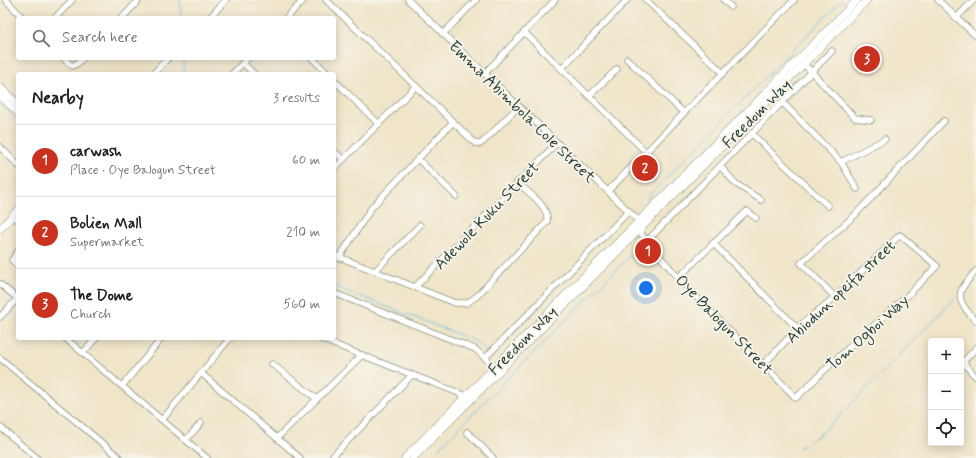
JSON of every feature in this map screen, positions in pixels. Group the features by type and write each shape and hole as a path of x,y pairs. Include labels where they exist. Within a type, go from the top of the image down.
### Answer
{"main road":[{"name":"Freedom Way","path":"413,458 495,367 641,226 858,0"},
{"name":"Freedom Way","path":"405,458 469,397 867,0"},
{"path":"0,87 16,102"},
{"path":"0,95 16,110"},
{"path":"0,229 16,212"},
{"path":"0,233 16,219"}],"street":[{"path":"6,0 21,16"},
{"path":"57,16 72,0"},
{"path":"124,16 138,0"},
{"path":"211,16 226,0"},
{"path":"288,16 304,0"},
{"path":"326,0 475,143 480,144 518,106"},
{"name":"Emma Abimbola Cole Street","path":"408,0 556,143 608,191 641,226"},
{"path":"443,34 476,0"},
{"path":"484,74 555,0"},
{"path":"561,69 627,0"},
{"path":"646,0 723,73"},
{"path":"724,0 731,7"},
{"path":"608,191 794,0"},
{"path":"938,0 976,36"},
{"path":"956,18 974,0"},
{"path":"524,32 646,152"},
{"path":"647,241 832,51"},
{"path":"627,59 684,113"},
{"path":"65,60 72,66 81,60"},
{"path":"155,72 166,60"},
{"path":"234,72 246,60"},
{"path":"314,60 326,72"},
{"path":"242,63 252,72"},
{"path":"804,64 855,118 871,120"},
{"path":"588,96 618,68"},
{"path":"336,82 379,124"},
{"path":"336,167 416,86"},
{"path":"782,102 841,162 857,189"},
{"path":"835,296 800,263 854,216 944,121"},
{"path":"453,122 372,207 337,256 454,303 460,304 472,300 547,222 548,216 545,210 517,182"},
{"path":"752,134 828,206"},
{"path":"841,162 885,139"},
{"name":"Adewole Kuku Street","path":"415,287 556,143"},
{"path":"0,147 16,163"},
{"path":"336,153 343,159"},
{"path":"418,159 456,196"},
{"path":"720,166 736,184 761,200"},
{"path":"485,358 628,211"},
{"path":"679,277 748,211 756,218"},
{"path":"375,271 420,224"},
{"name":"Oye Balogun Street","path":"641,226 647,241 679,277 796,398"},
{"name":"Abiodun opeifa street","path":"763,365 798,329 900,235 937,266"},
{"path":"714,243 798,329"},
{"path":"16,254 12,260 16,264"},
{"name":"Tom Ogboi Way","path":"796,398 836,359 908,296 937,266"},
{"path":"976,271 963,284 959,297 960,303 976,321"},
{"path":"0,284 16,297"},
{"path":"336,294 470,347 495,367"},
{"path":"0,318 16,301"},
{"path":"67,340 207,458"},
{"path":"83,353 94,340"},
{"path":"122,386 160,340"},
{"path":"162,420 228,340"},
{"path":"323,340 469,397"},
{"path":"976,348 964,361 966,366 976,377"},
{"path":"277,438 362,355"},
{"path":"0,358 120,458"},
{"path":"272,364 317,399"},
{"path":"201,373 300,458"},
{"path":"332,458 412,375"},
{"path":"186,440 201,423"},
{"path":"0,427 37,458"},
{"path":"467,432 493,458"}],"waterway":[{"path":"180,0 181,16"},
{"path":"646,209 649,195 842,0"},
{"path":"183,60 184,72"},
{"path":"0,103 16,119"},
{"path":"438,449 639,247 640,240"},
{"path":"336,287 475,341 486,351"},
{"path":"799,448 820,434 845,411 957,296"},
{"path":"430,458 433,455"}],"place":[{"name":"The Dome","path":"867,59"},
{"name":"Bolien Mall","path":"645,168"},
{"name":"carwash","path":"648,251"}]}
